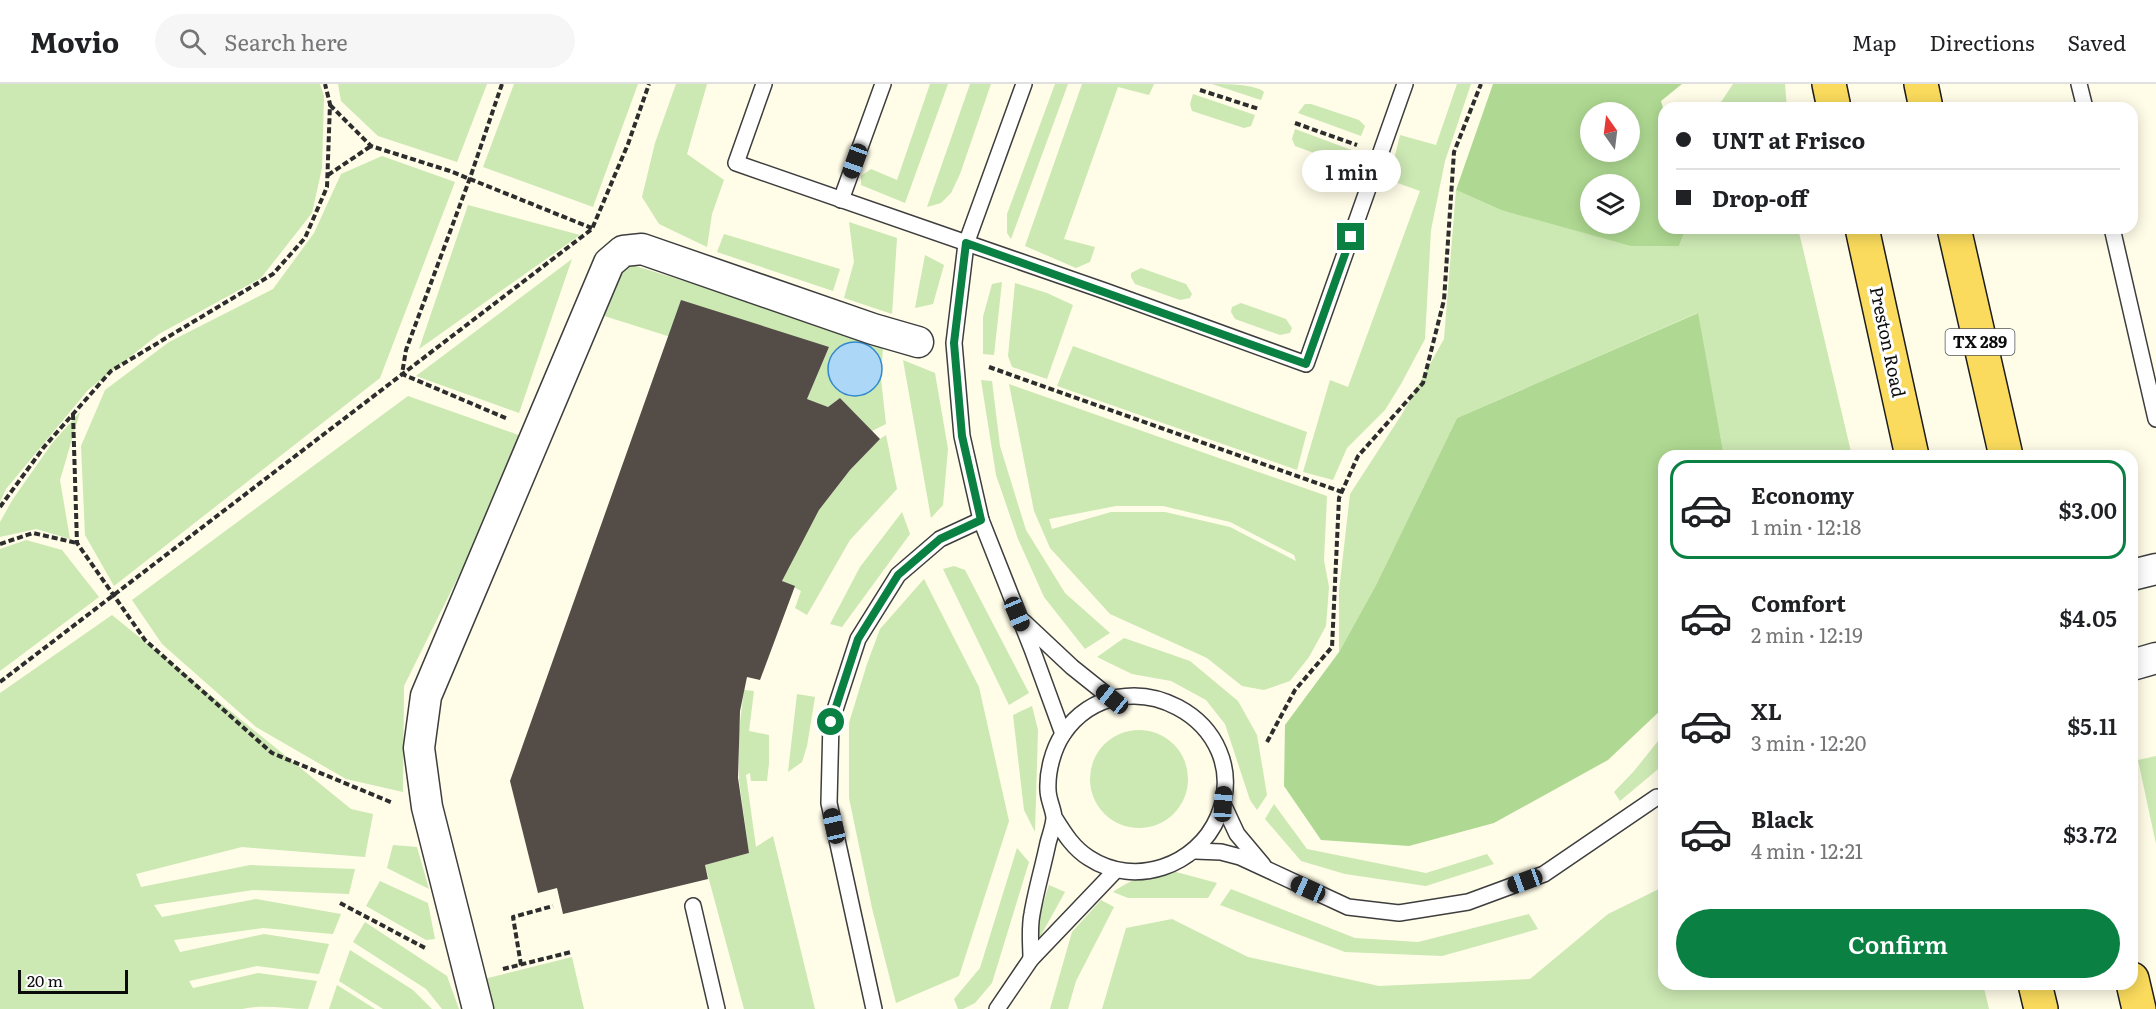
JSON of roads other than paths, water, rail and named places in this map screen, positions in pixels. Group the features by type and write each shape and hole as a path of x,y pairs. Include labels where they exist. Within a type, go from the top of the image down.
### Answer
{"main road":[{"path":"1829,84 1833,102"},
{"path":"1920,84 1924,102"},
{"name":"Preston Road","path":"1863,234 1911,450"},
{"name":"TX 289","path":"1955,234 2005,450"},
{"path":"2036,990 2041,1009"},
{"path":"2135,990 2139,1009"}],"street":[{"path":"478,1009 429,816 419,748 426,696 609,263 622,251 642,249 873,329 918,342"},
{"path":"2138,574 2156,569"},
{"path":"2138,663 2156,658"}],"lane":[{"path":"764,84 736,164 1306,364 1406,84"},
{"path":"841,200 882,84"},
{"path":"1024,84 966,243 954,343 962,436 981,520 1063,734"},
{"path":"2079,84 2084,102"},
{"path":"2113,234 2156,419"},
{"path":"874,1009 828,803 831,722 858,639 898,575 940,539 981,520"},
{"path":"1017,614 1072,667 1112,699"},
{"path":"1142,695 1172,703 1197,720 1216,744 1225,773 1223,804 1212,830 1194,851 1170,866 1143,872 1116,870 1089,859 1069,841 1054,818 1048,790 1050,762 1063,734 1084,712 1112,699 1142,695"},
{"path":"1194,851 1221,852 1240,857 1348,907 1399,913 1468,902 1544,874 1658,795"},
{"path":"1223,804 1237,834 1269,872"},
{"path":"1031,959 1031,916 1054,818"},
{"path":"997,1009 1031,959 1116,870"},
{"path":"693,906 717,1009"}],"water":[{"path":"850,342 860,342 870,346 878,354 882,369 878,384 870,392 860,396 850,396 840,392 832,384 828,374 828,364 832,354 840,346"}]}
